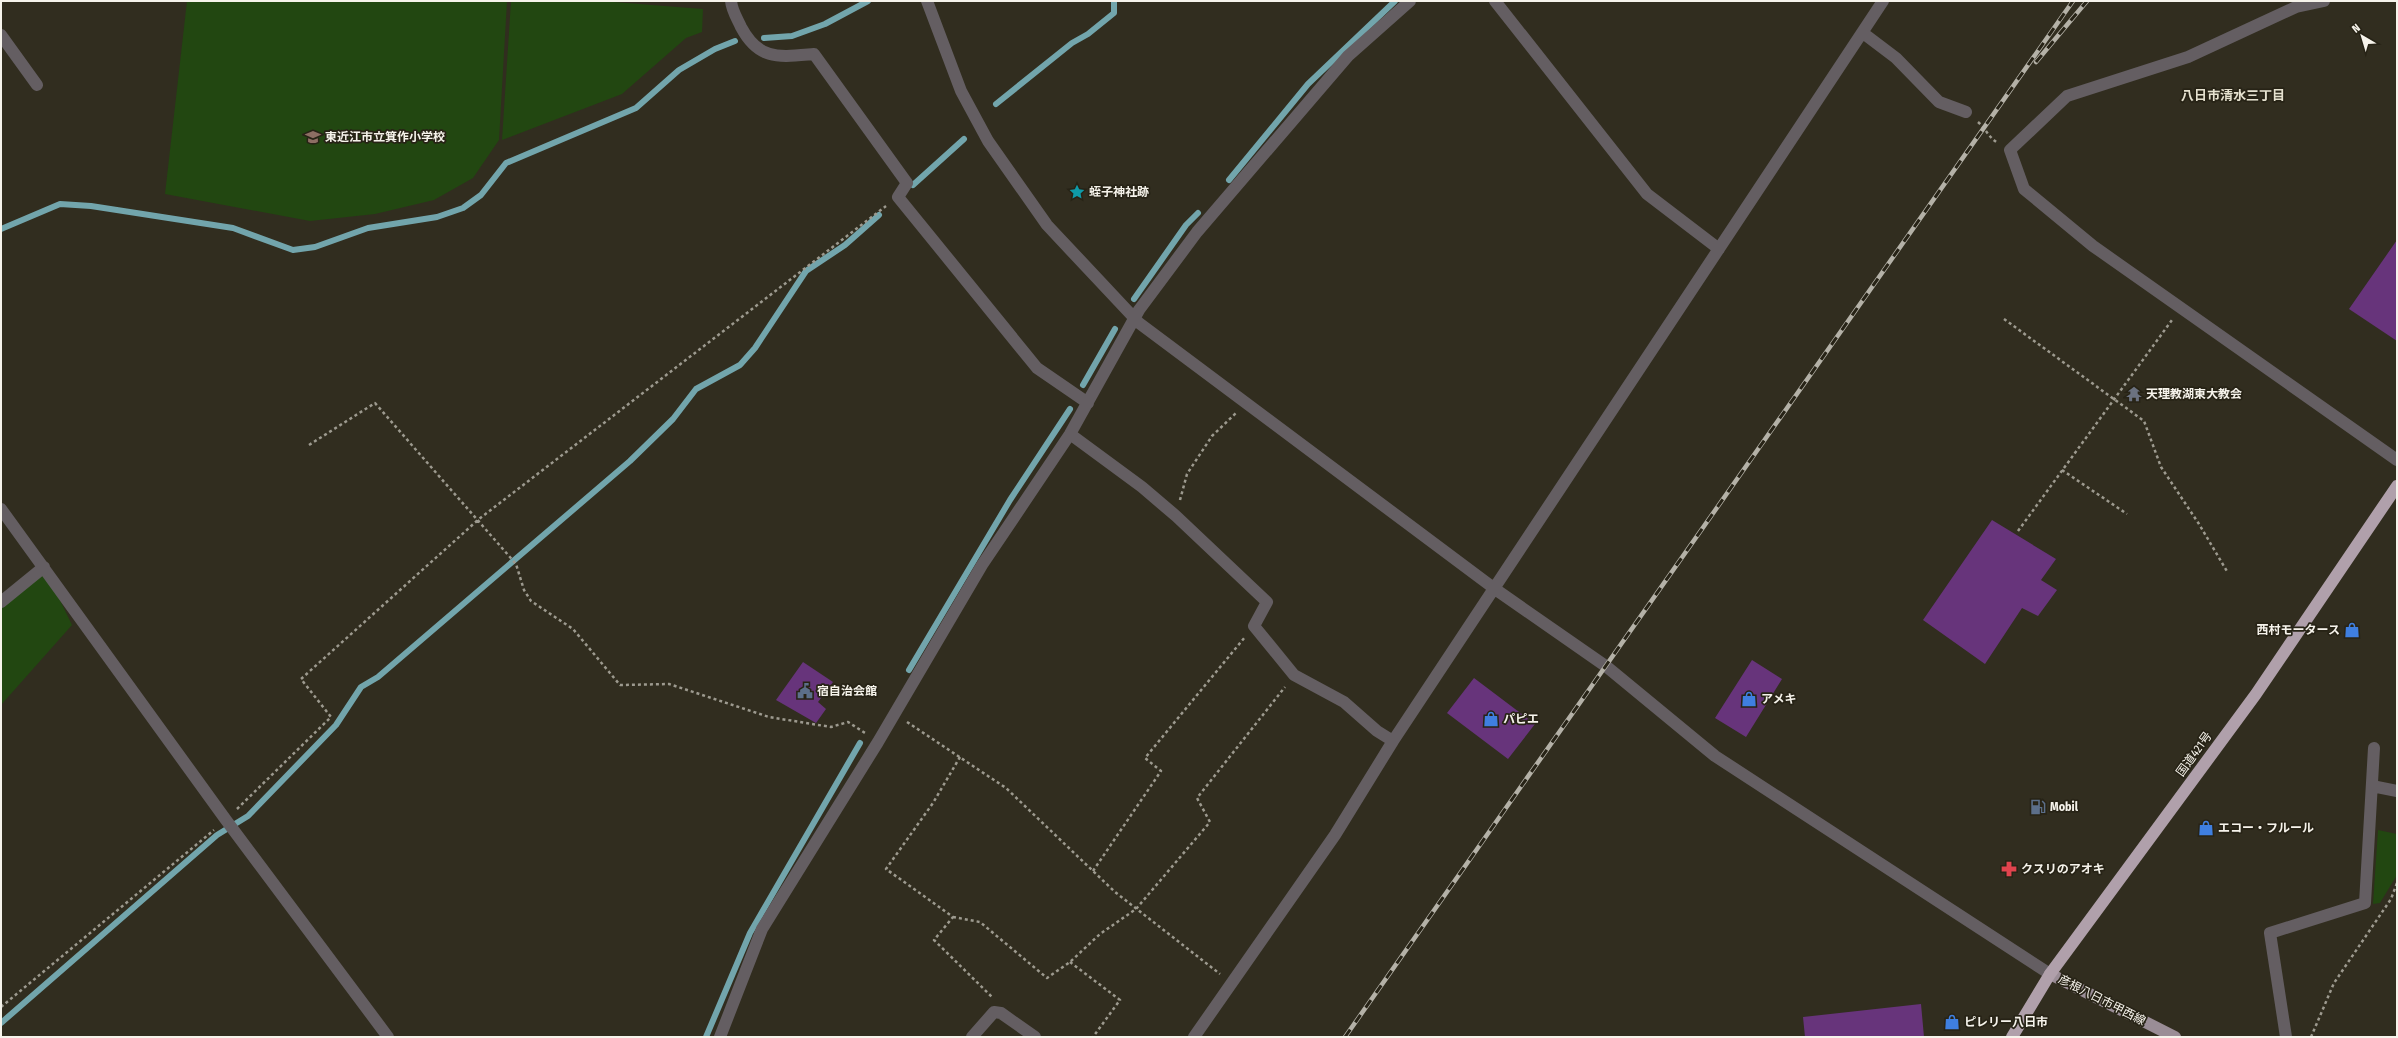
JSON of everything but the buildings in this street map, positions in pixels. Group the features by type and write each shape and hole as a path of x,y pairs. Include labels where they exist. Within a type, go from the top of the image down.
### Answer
{"highway":[{"name":"国道421号","path":"2012,1037 2050,974 2256,694 2397,486"}],"main road":[{"name":"彦根八日市甲西線","path":"2050,974 2175,1037"}],"street":[{"path":"731,1 731,8 750,42 762,52 784,56 814,54 907,183 898,197 1037,368 1088,403"},
{"path":"927,1 961,91 988,140 1047,225 1134,319 1495,588 1607,667 1715,756 2050,974"},
{"path":"720,1037 762,929 895,714 982,565 1070,434 1134,319 1198,232 1348,56 1410,1"},
{"path":"1495,1 1647,194 1719,249"},
{"path":"1194,1037 1230,983 1335,834 1393,741 1883,1"},
{"path":"2324,1 2296,7 2188,57 2067,96 2010,150 2024,189 2093,246 2180,309 2397,460"},
{"path":"1863,33 1896,58 1939,102 1966,112"},
{"path":"1,35 37,85"},
{"path":"1070,434 1142,487 1176,516 1267,602 1254,626 1294,675 1344,702 1376,732 1393,741"},
{"path":"1,509 226,820 388,1037"},
{"path":"1,602 44,567"},
{"path":"2286,1037 2270,933 2365,903 2374,748"},
{"path":"2372,786 2397,791"},
{"path":"972,1037 994,1012 1001,1013 1034,1037"}],"path":[{"path":"1966,112 1985,128 1991,139 2010,150"},
{"path":"1,1007 226,820 331,717 301,679 479,520 898,197"},
{"path":"2018,531 2180,309"},
{"path":"2004,319 2144,421 2161,467 2199,524 2228,573"},
{"path":"309,446 375,403 516,564 524,590 531,601 573,629 620,685 669,684 768,718 831,727 848,722 878,742"},
{"path":"1176,516 1187,474 1212,436 1246,403"},
{"path":"2062,470 2127,514"},
{"path":"1093,871 1161,771 1145,758 1254,626"},
{"path":"960,757 933,803 886,869 952,917 980,922 1047,978 1070,962 1100,934 1136,909 1210,822 1196,798 1294,675"},
{"path":"895,714 1006,788 1115,892 1230,983"},
{"path":"2311,1037 2334,983 2391,899 2397,883"},
{"path":"952,917 934,940 996,1001 994,1012"},
{"path":"1070,962 1120,1000 1093,1037"}],"green space":[{"name":"東近江市立箕作小学校","path":"187,1 507,1 499,140 473,178 434,200 375,214 310,221 165,194"},
{"path":"511,1 601,1 703,9 702,32 686,38 622,94 502,140"},
{"path":"44,567 72,625 1,705 1,602"},
{"path":"2378,830 2397,834 2397,875 2380,903 2373,904"}],"waterway":[{"path":"764,38 792,36 825,24 868,1"},
{"path":"996,104 1072,43 1088,34 1114,13 1114,1"},
{"path":"1229,180 1308,84 1395,1"},
{"path":"1,229 60,204 91,206 233,228 293,250 315,247 368,228 437,217 463,208 481,195 506,163 636,108 679,70 715,49 735,41"},
{"path":"913,185 964,139"},
{"path":"1134,299 1186,225 1198,213"},
{"path":"1,1023 217,835 248,816 336,725 361,687 378,677 630,461 673,419 696,389 740,365 755,348 806,271 845,245 879,215"},
{"path":"1083,385 1115,329"},
{"path":"909,670 1010,500 1070,409"},
{"path":"706,1037 750,933 860,743"}],"railway":[{"path":"1345,1037 2073,1"},
{"path":"2036,62 2087,1"}],"place":[{"name":"東近江市立箕作小学校","path":"313,137"},
{"name":"蛭子神社跡","path":"1077,192"},
{"name":"天理教湖東大教会","path":"2134,394"},
{"name":"西村モータース","path":"2352,630"},
{"name":"宿自治会館","path":"805,691"},
{"name":"アメキ","path":"1749,699"},
{"name":"パピエ","path":"1491,719"},
{"name":"Mobil","path":"2038,807"},
{"name":"エコー・フルール","path":"2206,828"},
{"name":"クスリのアオキ","path":"2009,869"},
{"name":"ピレリー八日市","path":"1952,1022"}],"district":[{"name":"八日市清水三丁目","path":"2233,95"}]}
